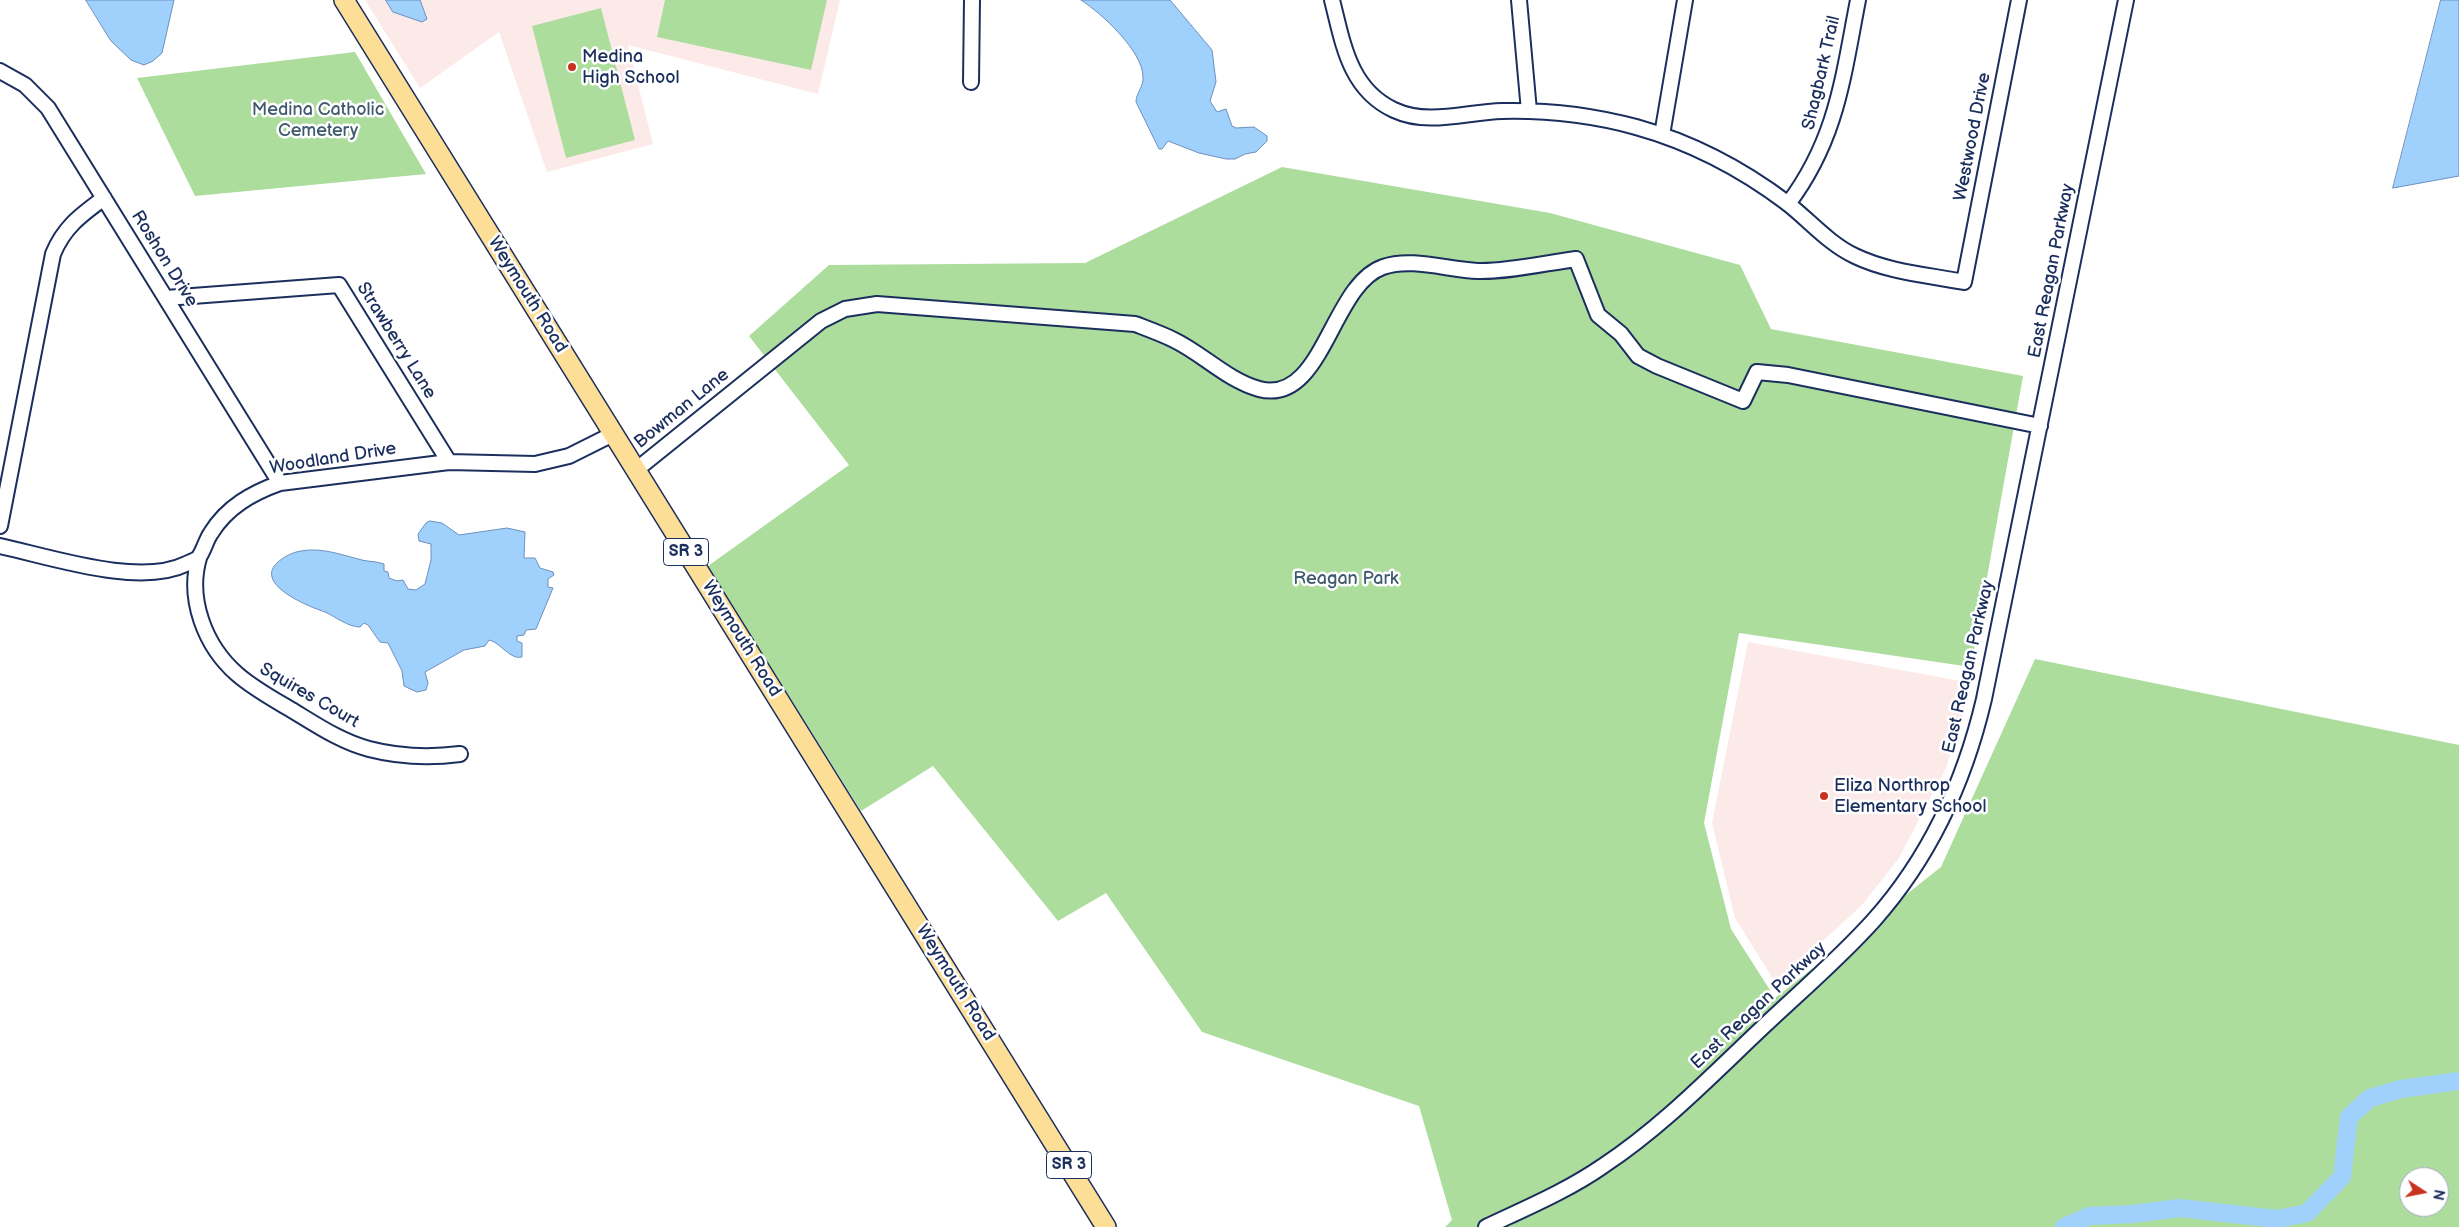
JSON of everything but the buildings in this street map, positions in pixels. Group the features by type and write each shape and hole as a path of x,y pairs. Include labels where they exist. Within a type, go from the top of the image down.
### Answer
{"main road":[{"name":"Weymouth Road","path":"344,0 1106,1227"}],"street":[{"path":"971,82 972,0"},
{"path":"1332,0 1351,67 1360,82 1382,104 1395,110 1422,118 1529,111 1606,120 1662,136 1719,160 1747,175 1788,204"},
{"path":"1519,0 1529,111"},
{"path":"1662,136 1685,0"},
{"name":"Shagbark Trail","path":"1788,204 1812,169 1831,126 1858,0"},
{"name":"Westwood Drive","path":"1788,204 1835,244 1871,264 1964,282 2019,0"},
{"name":"East Reagan Parkway","path":"1486,1227 1580,1181 1655,1128 1852,944 1891,899 1916,864 1955,792 1980,718 2126,0"},
{"name":"Roshon Drive","path":"0,71 25,85 48,108 280,483"},
{"path":"0,526 53,254 67,227 77,217 104,198"},
{"name":"Bowman Lane","path":"636,470 821,321 845,309 877,304 1135,324 1175,340 1241,382 1258,388 1277,390 1294,384 1309,369 1357,286 1382,268 1402,264 1440,271 1479,272 1576,259 1598,315 1621,334 1638,356 1743,401 1757,372 1788,375 2040,426"},
{"name":"Strawberry Lane","path":"166,298 339,285 449,462"},
{"name":"Woodland Drive","path":"199,558 212,532 233,507 263,489 280,483 449,462 517,464 553,461 569,456 613,434"},
{"path":"0,546 124,573 139,574 170,570 199,558"},
{"name":"Squires Court","path":"199,558 194,573 195,589 202,620 212,642 225,662 248,684 328,732 367,749 416,757 460,754"},
{"path":"170,570 178,572 187,578 195,589"}],"shaded area":[{"name":"Medina High School","path":"365,0 840,0 818,94 628,45 653,144 547,172 499,32 420,88"},
{"name":"Eliza Northrop Elementary School","path":"1748,642 1972,683 1946,768 1899,858 1863,904 1797,965 1778,987 1735,918 1712,823"}],"green space":[{"path":"665,0 827,0 811,70 657,37"},
{"path":"601,8 635,140 566,158 532,26"},
{"name":"Medina Catholic Cemetery","path":"355,52 426,174 195,196 137,78"},
{"name":"Reagan Park","path":"1282,167 1550,213 1740,265 1771,329 2023,376 1971,667 1739,633 1704,823 1731,929 1775,998 1941,867 2035,659 2459,745 2459,1227 1445,1227 1452,1220 1419,1106 1202,1032 1106,893 1058,921 933,766 861,811 708,566 849,465 749,336 829,265 1085,263"}],"water":[{"path":"86,0 174,0 162,53 153,61 144,65 131,60 111,41"},
{"path":"386,0 420,0 427,19 422,22 393,12"},
{"path":"1081,0 1170,0 1212,50 1216,82 1210,101 1217,112 1226,109 1232,126 1236,128 1254,127 1267,136 1267,141 1256,152 1245,154 1235,159 1199,153 1168,141 1162,149 1159,149 1136,102 1143,77 1136,56 1120,34"},
{"path":"2441,0 2459,0 2459,176 2393,188"},
{"path":"430,521 442,523 459,535 507,528 525,532 524,558 535,558 540,568 553,572 554,575 548,579 548,587 553,588 536,629 526,630 524,635 517,636 517,641 522,643 522,657 509,654 498,644 489,640 485,646 464,650 425,672 428,683 426,690 417,692 404,686 402,671 388,643 380,642 368,625 364,623 360,627 356,627 297,600 278,587 273,579 272,571 279,561 291,554 309,550 324,551 384,564 384,571 388,572 389,578 397,581 403,580 408,589 416,590 425,584 431,560 431,544 419,541 418,534 426,523"}],"waterway":[{"path":"2064,1227 2089,1216 2132,1214 2180,1208 2277,1219 2307,1213 2342,1177 2349,1117 2370,1098 2401,1089 2459,1081"}],"place":[{"name":"Medina High School","path":"572,67"},
{"name":"Eliza Northrop Elementary School","path":"1824,796"}]}
